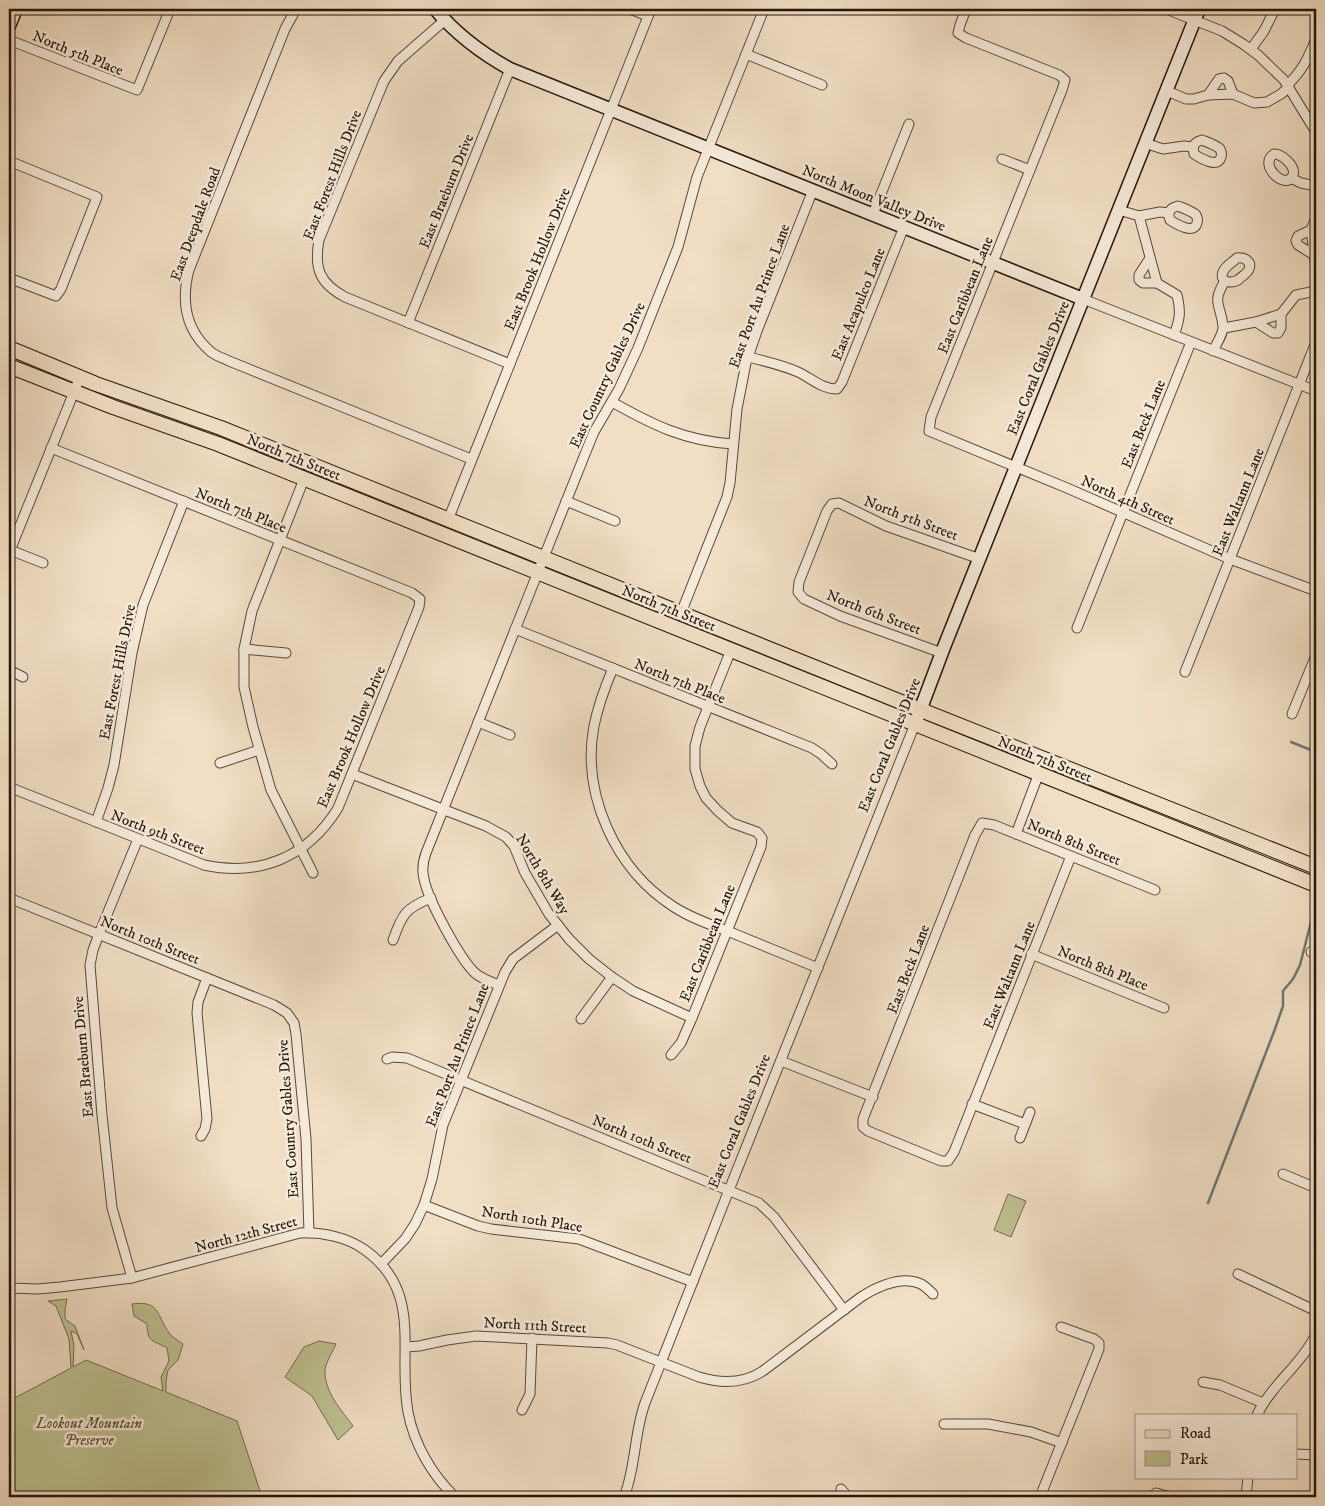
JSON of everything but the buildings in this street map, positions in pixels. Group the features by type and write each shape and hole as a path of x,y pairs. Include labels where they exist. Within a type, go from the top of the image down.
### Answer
{"main road":[{"name":"North 7th Street","path":"9,348 140,400 221,428 1315,868"},
{"name":"North 7th Street","path":"9,366 304,478 1316,884"}],"street":[{"path":"9,26 16,9"},
{"name":"North 5th Place","path":"9,40 137,90 170,9"},
{"name":"East Deepdale Road","path":"296,9 285,29 190,270 185,286 187,316 193,330 202,342 212,352 228,361 472,460"},
{"name":"North Moon Valley Drive","path":"436,9 445,20 477,49 510,69 1316,391"},
{"path":"630,9 650,13"},
{"name":"East Country Gables Drive","path":"431,898 424,880 423,862 426,853 587,449 638,348 673,260 697,177 764,9"},
{"name":"East Caribbean Lane","path":"928,431 931,417 1065,80 1058,75 966,38 958,33 966,9"},
{"path":"1166,9 1197,14 1266,62 1288,86 1316,132"},
{"path":"1251,50 1264,31 1275,9"},
{"name":"East Brook Hollow Drive","path":"448,520 650,13"},
{"name":"East Coral Gables Drive","path":"624,1497 632,1467 640,1416 1197,14"},
{"name":"East Forest Hills Drive","path":"445,20 402,57 384,81 319,240 318,267 323,279 332,290 345,297 510,364"},
{"path":"1166,91 1194,99 1208,95 1233,94 1254,103 1267,102 1281,94 1293,80 1306,62 1316,39"},
{"path":"746,54 822,85"},
{"name":"East Braeburn Drive","path":"408,323 510,69"},
{"path":"1208,95 1219,79 1224,78 1228,81 1233,94"},
{"path":"873,214 910,124"},
{"path":"1145,143 1163,149 1184,146 1193,147"},
{"path":"1002,159 1030,170"},
{"path":"9,161 97,197 61,290 56,296 9,278"},
{"path":"1291,178 1300,183 1316,186"},
{"name":"East Port Au Prince Lane","path":"682,613 728,497 739,394 748,357 813,190"},
{"path":"1119,210 1139,216 1160,212 1169,213"},
{"path":"1139,216 1157,283"},
{"path":"1316,218 1311,230 1316,269"},
{"name":"East Acapulco Lane","path":"748,357 782,366 806,376 828,389 837,390 842,382 904,227"},
{"path":"1311,230 1298,236 1296,241 1298,245 1314,255"},
{"path":"1150,258 1139,275 1139,280 1143,283 1157,283 1177,295 1180,321 1174,335"},
{"path":"1213,351 1224,328 1217,301 1225,281"},
{"path":"1224,328 1256,322 1281,314 1296,295 1316,290"},
{"path":"1256,322 1273,333 1278,332 1281,314"},
{"name":"East Beck Lane","path":"1077,628 1191,342"},
{"name":"East Waltann Lane","path":"1185,672 1316,342"},
{"path":"43,563 9,551 80,377"},
{"path":"612,402 658,427 701,440 733,444"},
{"name":"North 4th Street","path":"928,431 1123,512 1230,559 1316,591"},
{"name":"North 7th Place","path":"51,448 412,593 420,599"},
{"path":"304,478 252,611 244,649 244,688 246,702 271,790 313,873"},
{"name":"East Forest Hills Drive","path":"96,822 114,765 132,653 143,605 184,501"},
{"path":"566,501 615,521"},
{"name":"North 5th Street","path":"798,592 799,582 827,511 832,504 839,503 886,526 980,559"},
{"name":"North 6th Street","path":"798,592 804,599 840,616 942,653"},
{"name":"East Brook Hollow Drive","path":"301,848 322,831 338,808 419,607 420,599"},
{"name":"North 7th Place","path":"515,629 812,748 832,764"},
{"path":"244,649 286,653"},
{"path":"708,706 731,650"},
{"path":"1292,714 1316,655"},
{"path":"613,668 593,728 591,752 595,792 599,808 622,857 651,890 686,914 818,968"},
{"path":"9,670 23,677"},
{"name":"East Caribbean Lane","path":"671,1055 681,1043 692,1018 761,847 762,838 757,832 732,823 716,810 706,798 700,786 695,769 694,746 708,706"},
{"path":"478,722 510,735"},
{"path":"220,763 259,750"},
{"name":"North 8th Way","path":"352,774 486,826 506,837 514,846 536,894 569,939 589,959 612,977 643,996 692,1018"},
{"path":"1016,834 1039,774"},
{"name":"North 9th Street","path":"9,787 204,865 225,869 249,868 271,863 301,848"},
{"name":"East Beck Lane","path":"948,1161 941,1161 868,1131 863,1127 863,1119 982,823"},
{"name":"North 8th Street","path":"982,823 994,825 1155,890"},
{"name":"East Braeburn Drive","path":"132,1278 112,1208 102,1115 90,965 99,934 138,839"},
{"name":"East Waltann Lane","path":"948,1161 954,1152 1071,856"},
{"name":"North 10th Street","path":"9,898 281,1009"},
{"path":"393,940 402,917 407,911 413,905 431,898 452,940 472,970 477,975 499,986"},
{"name":"East Port Au Prince Lane","path":"381,1264 405,1239 424,1205 443,1125 509,964 558,925"},
{"name":"North 8th Place","path":"1032,954 1164,1008"},
{"path":"581,1019 612,977"},
{"path":"201,1136 207,1119 197,1013 198,1002 207,978"},
{"name":"East Country Gables Drive","path":"281,1009 287,1013 294,1023 296,1034 306,1138 309,1233"},
{"name":"North 10th Street","path":"387,1059 392,1057 407,1058 751,1199 766,1208 844,1310"},
{"path":"781,1061 872,1097"},
{"path":"972,1104 1025,1124"},
{"path":"1020,1138 1030,1112"},
{"path":"1283,1174 1316,1188"},
{"name":"North 10th Place","path":"424,1205 478,1226 491,1229 579,1238 693,1282"},
{"name":"North 12th Street","path":"9,1288 53,1288 132,1278 300,1233 319,1233 353,1243 368,1252 381,1264 396,1286 401,1299 405,1320 405,1382 408,1413 416,1438 428,1464 455,1497"},
{"path":"1238,1274 1316,1311"},
{"path":"661,1362 710,1381 735,1382 745,1380 769,1367 873,1290 887,1284 915,1282 922,1284 933,1294"},
{"path":"1040,1497 1099,1349 1099,1343 1094,1339 1061,1327"},
{"path":"1258,1414 1263,1403 1301,1359 1316,1334"},
{"name":"North 11th Street","path":"406,1347 476,1336 532,1338 608,1343 661,1362"},
{"path":"522,1410 530,1394 532,1338"},
{"path":"1203,1382 1220,1385 1263,1403"},
{"path":"944,1424 988,1424 1031,1432 1062,1443"},
{"path":"1298,1454 1316,1455"},
{"path":"1246,1497 1248,1478"},
{"path":"841,1489 848,1497"},
{"path":"1156,1493 1171,1497"}],"green space":[{"path":"1008,1194 1026,1201 1011,1237 994,1230"},
{"name":"Lookout Mountain Preserve","path":"67,1299 65,1319 75,1326 84,1350 77,1334 71,1331 74,1346 73,1367 86,1360 163,1391 161,1377 169,1361 167,1348 150,1338 147,1324 134,1316 132,1304 148,1304 157,1311 170,1334 183,1344 178,1360 168,1370 166,1392 237,1421 262,1497 9,1497 9,1401 71,1368 69,1339 56,1306 48,1301"},
{"path":"319,1341 336,1344 328,1360 325,1378 334,1400 353,1426 338,1440 312,1396 285,1377 304,1347"}],"waterway":[{"path":"1291,742 1316,752"},
{"path":"1208,1203 1275,1029 1283,1006 1283,991 1293,979 1300,965 1312,918 1316,915"}]}
